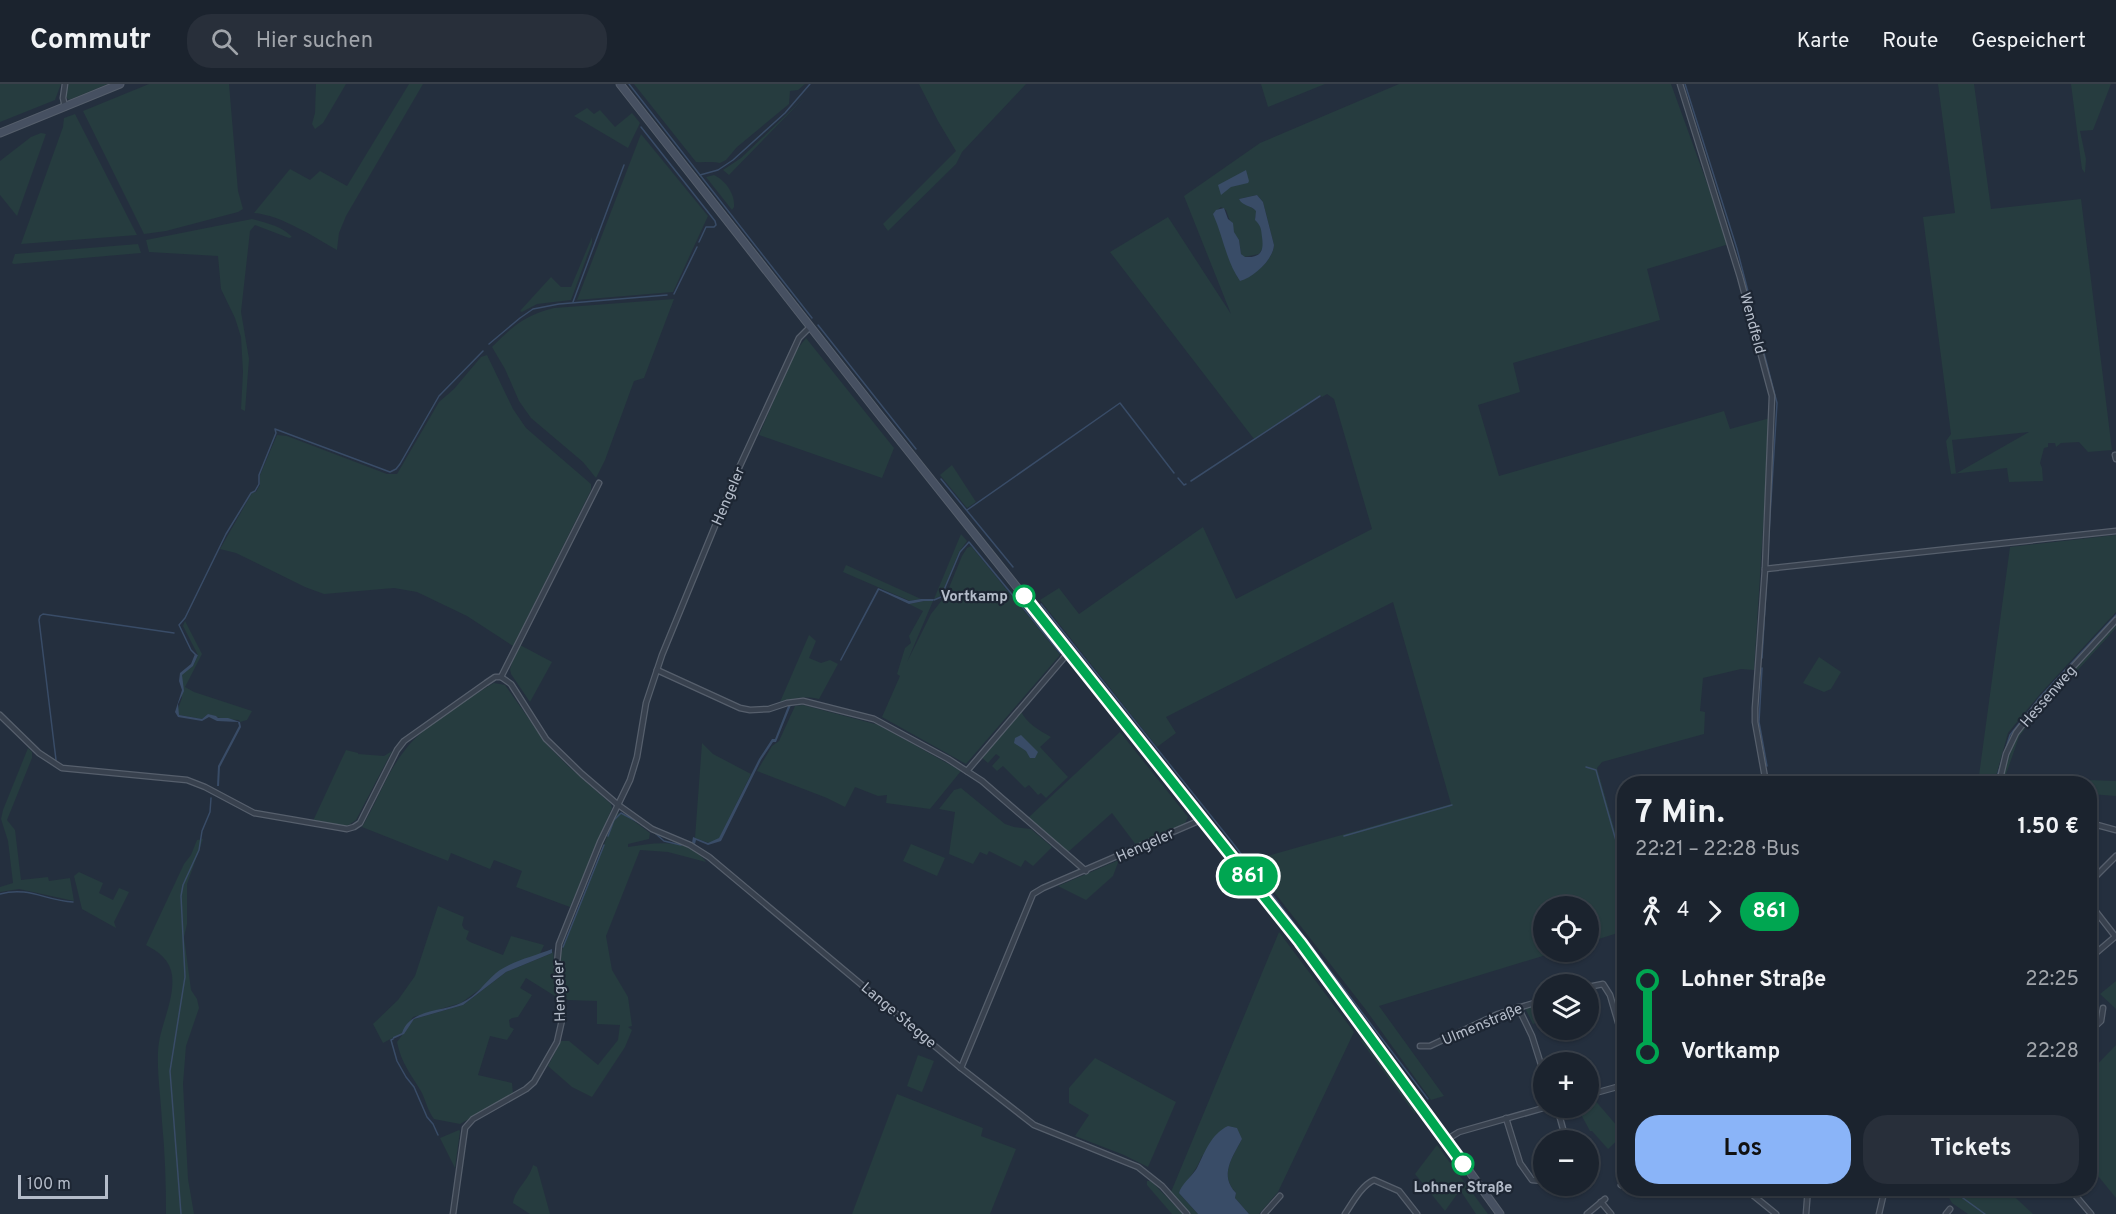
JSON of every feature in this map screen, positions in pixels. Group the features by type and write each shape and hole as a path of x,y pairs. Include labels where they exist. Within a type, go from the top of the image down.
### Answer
{"main road":[{"path":"0,133 120,84"},
{"path":"620,84 810,327 1244,871 1355,1015 1500,1214"}],"street":[{"path":"65,84 63,98 65,107"},
{"name":"Wendfeld","path":"1680,84 1740,277 1772,396 1755,715 1765,776"},
{"name":"Hengeler","path":"453,1214 465,1128 473,1119 526,1089 534,1082 557,1042 562,1020 557,964 559,944 634,768 645,710 657,670 738,470 799,338 810,327"},
{"path":"0,715 39,753 62,768 177,778 205,787 254,813 272,818 347,829 354,827 360,823 397,750 404,741 486,683 501,677 599,483"},
{"path":"1764,569 2116,531"},
{"name":"Hessenweg","path":"2001,776 2006,754 2016,733 2037,706 2116,620"},
{"path":"967,771 1069,652"},
{"path":"657,670 740,708 759,710 803,701 867,716 967,771 1086,871"},
{"name":"Lange Stegge","path":"501,677 511,684 546,739 570,764 617,804 659,833 690,845 709,857 962,1068 1034,1125 1138,1167 1162,1186 1186,1214"},
{"name":"Hengeler","path":"962,1068 1029,900 1038,891 1203,819"},
{"path":"2097,826 2116,830"},
{"path":"2097,875 2116,856"},
{"path":"2097,913 2116,936 2097,952"},
{"path":"1599,985 1603,984 1610,994 1617,1018"},
{"name":"Ulmenstraße","path":"1420,1046 1430,1046 1466,1028 1533,1003"},
{"path":"1518,1007 1537,1052"},
{"path":"2097,1025 2101,1021 2103,1008"},
{"path":"1599,1092 1617,1087"},
{"path":"1446,1140 1459,1132 1533,1111"},
{"path":"1506,1118 1522,1168 1533,1180"},
{"path":"1345,1214 1361,1191 1374,1180 1399,1191 1417,1214"},
{"path":"1264,1214 1280,1196"},
{"path":"1754,1196 1776,1214"},
{"path":"1806,1214 1807,1196"},
{"path":"1879,1214 1883,1196"},
{"path":"2076,1196 2091,1214"},
{"path":"1587,1214 1603,1201 1611,1214"}],"green space":[{"path":"0,84 61,84 55,100 0,122"},
{"path":"69,84 108,84 69,100 65,96"},
{"path":"149,84 229,84 238,191 243,209 166,231 144,234 83,111"},
{"path":"316,84 346,84 323,123 315,129 312,124 315,113"},
{"path":"409,84 423,84 346,216 339,233 337,250 286,222 254,213 290,169 310,180 320,171 347,186"},
{"path":"634,84 805,84 798,90 790,91 789,104 720,163 696,162"},
{"path":"919,84 1026,84 962,152 956,164 888,231 883,224 956,151"},
{"path":"1261,84 1325,84 1268,107"},
{"path":"1399,84 1671,84 1729,244 1647,269 1660,320 1513,363 1520,392 1478,405 1499,476 1724,411 1730,429 1770,418 1754,670 1741,669 1703,678 1700,711 1705,712 1704,734 1602,762 1597,768 1617,838 1617,933 1599,939 1599,896 1533,896 1533,959 1379,1006 1444,1096 1431,1100 1366,1010 1250,861 1451,804 1393,602 1166,717 1176,733 1157,747 1040,600 1059,588 1079,614 1203,527 1236,599 1372,529 1334,399 1327,394 1322,397 1320,395 1254,439 1110,252 1168,217 1231,314 1184,196 1260,143","holes":["1257,195 1263,202 1274,245 1273,251 1256,271 1238,278 1214,213 1221,207 1226,210 1244,257 1259,254 1264,246 1261,226 1255,218 1257,211 1239,199"]},
{"path":"1938,84 1974,84 1991,209 2081,199 2112,450 2088,452 2079,442 2061,443 2056,447 2055,443 2048,443 2048,447 2044,448 2040,463 2043,481 2009,482 2007,468 1951,474 1946,441 1951,434 1923,217 1955,213","holes":["2029,432 1957,473 1952,440"]},
{"path":"2071,84 2111,84 2093,130 2080,131 2086,159 2085,173 2082,169"},
{"path":"804,98 729,175 723,170 741,158"},
{"path":"587,108 594,114 600,110 615,127 632,113 640,123 628,148 574,116"},
{"path":"75,114 137,235 21,244 63,127 64,118"},
{"path":"41,133 46,134 17,216 0,195 0,161 31,137"},
{"path":"641,134 708,216 673,292 577,300"},
{"path":"714,175 726,184 731,193 734,202 732,210 706,177"},
{"path":"252,219 268,223 292,237 289,238 255,225 250,231 241,312 249,359 245,411 241,409 243,372 241,337 221,289 218,256 149,252 146,240"},
{"path":"592,237 592,243 571,300 537,304 520,311 551,277 561,287 571,287"},
{"path":"138,244 141,253 12,263 15,254"},
{"path":"674,299 644,378 634,381 605,460 596,478 583,462 531,418 519,401 492,347 520,322 554,308"},
{"path":"806,338 894,448 882,478 759,435 795,352"},
{"path":"487,355 513,409 526,428 591,484 591,490 513,646 467,616 417,592 394,588 324,594 236,553 220,549 252,493 256,492 260,485 260,475 277,435 287,436 387,474 397,474 439,402 454,389 481,357"},
{"path":"952,465 976,502 967,508 940,475"},
{"path":"961,534 967,541 959,552 941,596 934,599"},
{"path":"2116,535 2116,612 2040,694 2008,733 1996,776 1979,776 2010,547"},
{"path":"971,546 1060,655 966,764 882,717 900,676 897,674 905,648 911,643 909,636 923,611 909,604 933,601 907,662 931,614 946,595 962,556"},
{"path":"846,565 921,599 910,601 843,572"},
{"path":"185,621 202,654 185,687 252,711 247,720 240,722 208,714 202,719 179,715 177,711 182,698 182,674 193,666 198,655 183,626"},
{"path":"2116,625 2116,628 2027,726 2019,737 2005,776 2003,776 2009,753 2018,733 2074,668"},
{"path":"809,635 816,641 809,658 821,663 830,660 838,664 819,699 800,698 780,702"},
{"path":"520,645 552,662 530,702 510,669"},
{"path":"1819,657 1841,672 1831,689 1824,692 1803,683"},
{"path":"494,683 505,685 548,746 611,804 612,808 570,907 516,887 522,871 494,860 490,869 451,853 448,861 362,827 393,768 413,741 446,713"},
{"path":"803,705 879,725 961,771 930,809 886,803 887,795 878,796 855,787 845,807 757,771 772,746 779,741 795,706"},
{"path":"1021,711 1029,722 1051,737 1040,747 1068,777 1046,798 1041,793 1038,795 1029,785 1025,788 1003,766 997,771 992,766 1000,757 996,754 988,763 981,757"},
{"path":"1120,732 1188,817 1184,825 1136,845 1112,813 1068,852 1028,818"},
{"path":"702,743 713,754 751,774 719,839 709,843 695,838"},
{"path":"28,748 32,752 32,758 7,820 15,830 21,880 48,877 49,881 70,878 74,901 19,889 0,892 0,887 13,883 8,841 1,819"},
{"path":"346,750 358,754 384,756 392,751 356,820 347,826 313,821"},
{"path":"2097,780 2116,781 2116,796 2097,795"},
{"path":"961,788 1005,824 1031,829 1052,847 1033,866 1025,860 1021,867 989,851 987,855 980,852 973,864 949,854 955,812 939,809 954,790"},
{"path":"623,813 650,833 649,839 628,844 628,847 660,843 681,845 699,854 706,862 668,852 640,850 606,936 612,970 628,997 632,1026 628,1027 632,1030 625,1047 592,1097 572,1087 548,1066 561,1041 569,1041 598,1065 618,1040 620,1025 597,1024 597,1001 565,998 559,958 616,814"},
{"path":"203,839 187,884 187,924 184,937 191,990 197,999 199,1008 186,1046 183,1084 188,1179 194,1214 166,1214 165,1156 158,1052 171,995 172,975 163,957 146,945 184,864 191,855 197,840"},
{"path":"911,844 945,858 937,876 903,861"},
{"path":"1119,860 1113,876 1086,900 1058,886"},
{"path":"79,872 103,883 99,893 113,900 119,888 129,892 114,922 116,928 82,909 74,876"},
{"path":"438,906 464,917 462,925 469,931 466,939 503,955 511,936 544,945 540,954 513,965 461,1003 413,1017 402,1033 383,1043 373,1024 398,1000 415,976"},
{"path":"1279,932 1354,1032 1278,1192 1259,1214 1249,1214 1235,1198 1236,1193 1228,1180 1229,1166 1242,1139 1202,1156 1179,1193 1198,1214 1191,1214 1171,1192"},
{"path":"553,951 558,998 526,978 520,988 532,995 518,1017 509,1020 510,1027 514,1029 507,1040 490,1036 478,1075 512,1083 513,1094 460,1124 434,1119 404,1063 397,1042 414,1019 463,1005 506,972"},
{"path":"2116,981 2116,1009 2100,994"},
{"path":"1533,1006 1533,1024 1525,1008"},
{"path":"1366,1039 1417,1107 1415,1114 1361,1041"},
{"path":"2116,1045 2116,1198 2097,1175 2097,1065"},
{"path":"918,1055 934,1061 922,1092 907,1086"},
{"path":"1095,1058 1176,1102 1148,1167 1075,1136 1089,1115 1069,1103 1069,1088"},
{"path":"897,1094 983,1128 981,1136 1016,1149 990,1214 852,1214"},
{"path":"1599,1105 1617,1126 1617,1141 1608,1149 1599,1139 1599,1130 1589,1130 1583,1118 1599,1118"},
{"path":"460,1131 455,1168 440,1138"},
{"path":"1437,1145 1488,1214 1476,1214 1460,1190 1445,1211 1415,1174"},
{"path":"533,1165 537,1167 550,1214 530,1214 513,1203 516,1193"},
{"path":"1147,1181 1151,1181 1183,1214 1172,1214 1147,1185"},
{"path":"1948,1196 2014,1196 2033,1214 1968,1214 1952,1203"}],"water":[{"path":"1246,170 1248,183 1231,187 1221,195 1218,185"},
{"path":"1257,195 1263,202 1274,245 1273,251 1262,267 1240,281 1231,265 1213,214 1216,210 1224,208 1228,219 1233,223 1241,254 1245,257 1258,255 1262,246 1261,229 1255,220 1256,211 1239,199"},
{"path":"878,588 909,601 934,599 909,604 879,590 841,661 840,660"},
{"path":"195,654 198,655 193,666 182,675 184,691 178,704 179,715 202,719 208,714 240,722 241,727 220,767 219,786 217,786 218,766 239,726 238,722 217,721 209,717 202,721 178,717 175,712 182,690 179,681 180,673 191,664"},
{"path":"791,705 776,742 773,742 761,760 721,841 708,845 696,840 695,844 692,843 693,837 708,843 719,838 759,759 772,739 775,739 788,706"},
{"path":"1021,735 1038,752 1035,758 1030,758 1026,751 1014,743 1015,738"},
{"path":"552,949 552,953 506,972 463,1005 414,1019 404,1034 393,1039 402,1033 412,1019 419,1015 466,1000 502,969"},
{"path":"1228,1126 1237,1128 1242,1139 1229,1166 1228,1180 1236,1193 1235,1198 1249,1214 1198,1214 1179,1193 1180,1190 1196,1170 1213,1139"}],"waterway":[{"path":"629,84 700,175 718,170 733,160 785,113 810,84"},
{"path":"1685,84 1737,249 1777,403 1767,565"},
{"path":"641,127 715,221 714,227 706,227 699,242"},
{"path":"573,302 624,165"},
{"path":"700,175 812,318"},
{"path":"674,294 697,247"},
{"path":"489,344 533,309 559,304 667,295"},
{"path":"818,325 916,449"},
{"path":"196,655 191,650 179,625 185,618 226,534 259,484 259,475 276,433 275,429 390,472 400,464 439,396 483,351"},
{"path":"1191,481 1320,396"},
{"path":"967,510 1120,403 1174,473"},
{"path":"1178,478 1184,485 1186,484"},
{"path":"941,479 1013,567"},
{"path":"934,600 941,597 960,552 969,542 1060,653"},
{"path":"1762,658 1767,572"},
{"path":"1041,604 1232,842 1428,1099"},
{"path":"56,760 40,616 43,614 174,633"},
{"path":"1997,776 2010,735 2040,697 2116,615"},
{"path":"1762,668 1759,722 1767,766"},
{"path":"1586,767 1596,770 1617,844"},
{"path":"181,1214 170,1071 185,977 181,896 183,885 199,850 202,831 210,812 211,798"},
{"path":"1344,836 1452,805"},
{"path":"608,836 614,820 621,813 638,822"},
{"path":"655,833 664,841 681,845"},
{"path":"563,947 604,845"},
{"path":"694,845 713,857"},
{"path":"0,894 20,892 73,902"},
{"path":"393,1039 391,1040 397,1061 414,1087 438,1135"},
{"path":"1960,1196 1985,1214"}],"bus line":[{"name":"861","path":"1024,596 1300,942 1463,1164"}],"place":[{"name":"Vortkamp","path":"1024,596"},
{"name":"Lohner Straße","path":"1463,1164"}]}
